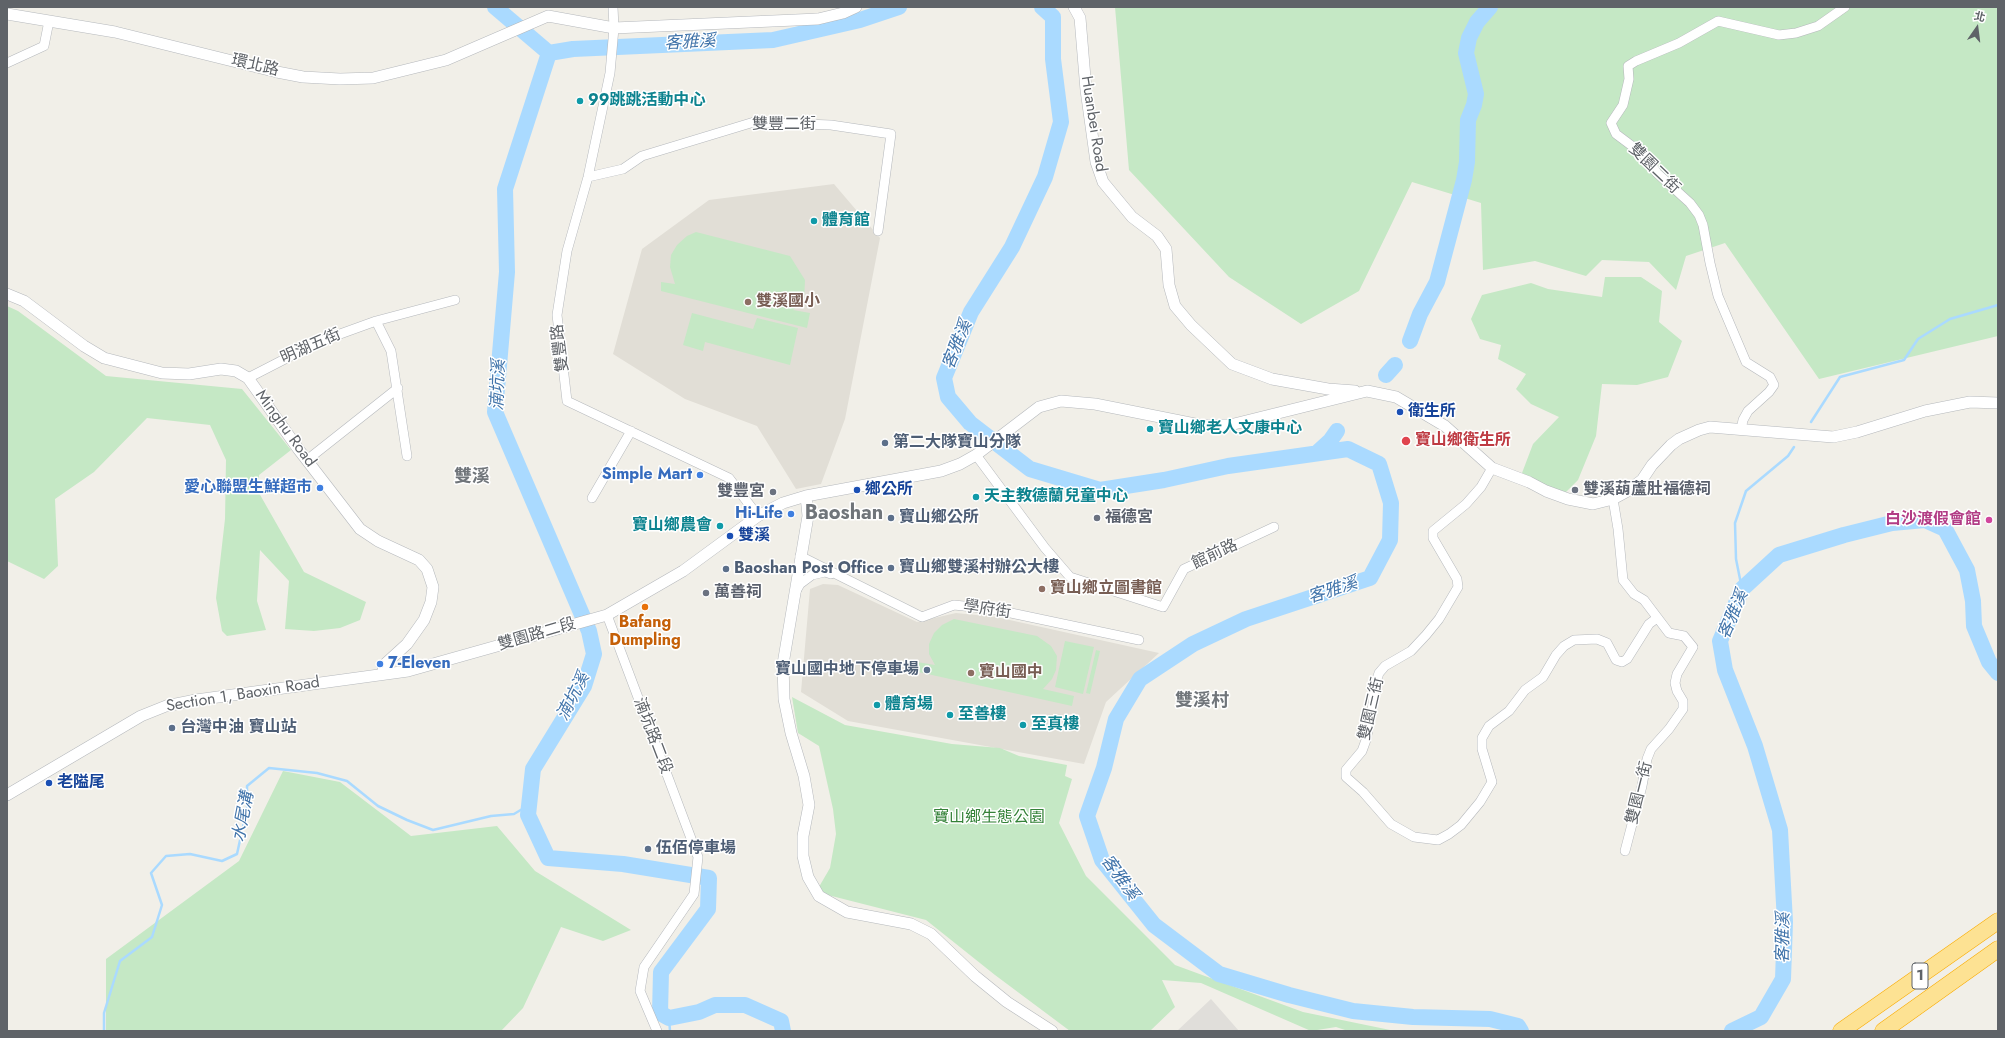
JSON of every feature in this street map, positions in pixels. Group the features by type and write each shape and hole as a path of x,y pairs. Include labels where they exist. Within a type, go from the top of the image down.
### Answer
{"highway":[{"name":"1","path":"1841,1031 1998,920"},
{"name":"1","path":"1883,1031 1998,948"}],"street":[{"path":"613,7 614,28 818,19 843,13 856,7"},
{"name":"Huanbei Road","path":"1074,7 1080,18 1087,96 1096,162 1103,182 1132,217 1157,236 1166,249 1169,285 1176,306 1191,325 1232,364 1272,380 1328,389 1368,391 1396,397 1434,419 1492,468 1568,499 1593,504 1613,499 1642,480 1661,455 1679,438 1710,427 1833,437 1857,432 1925,411 1970,402 1998,403"},
{"name":"雙園二街","path":"1741,430 1743,420 1748,411 1769,392 1774,385 1770,377 1746,362 1718,296 1703,225 1699,215 1690,203 1657,173 1644,155 1616,134 1611,123 1623,105 1629,79 1628,66 1636,61 1679,42 1718,21 1779,35 1796,33 1818,26 1845,7"},
{"name":"環北路","path":"7,14 115,32 277,72 303,77 340,79 374,78 446,60 548,16 614,28"},
{"path":"7,63 44,46 49,21"},
{"name":"雙豐路","path":"614,28 610,73 588,177 567,251 557,315 567,401 729,478 758,516"},
{"name":"雙豐二街","path":"588,177 624,169 642,156 754,122 831,125 891,134 878,231"},
{"name":"Minghu Road","path":"7,294 24,301 84,346 104,358 162,373 189,374 221,369 236,371 248,378 360,530 378,541 419,560 427,569 431,579 431,602 424,620 407,644 385,664 382,674"},
{"name":"明湖五街","path":"248,378 318,342 376,321 455,300"},
{"path":"376,321 391,351 398,388 407,456"},
{"path":"307,460 398,388"},
{"name":"雙園路二段","path":"382,674 408,671 606,615 683,571 758,516 783,503 806,496 941,471 960,464 976,455 1038,407 1061,401 1095,404 1200,425 1230,425 1368,391"},
{"path":"592,498 631,431"},
{"name":"館前路","path":"976,455 1045,548 1070,577 1163,607 1184,569 1274,527"},
{"name":"雙園三街","path":"1492,468 1481,488 1466,504 1433,531 1433,538 1457,579 1458,587 1439,619 1426,635 1411,651 1386,666 1379,673 1375,685 1372,712 1366,740 1362,751 1346,770 1346,777 1363,792 1391,824 1414,837 1438,840 1461,825 1480,802 1492,782 1482,749 1482,738 1488,726 1509,711 1525,690 1543,677 1560,650 1574,640 1597,639 1607,643 1616,660 1622,662 1627,659 1649,624 1656,618"},
{"path":"806,496 808,516 793,596 783,664 784,699 791,733 804,776 809,806 802,836 803,856 808,877 819,896 847,912 911,924 931,934 986,985 1007,1002 1052,1031"},
{"name":"雙園一街","path":"1613,499 1618,529 1623,580 1634,594 1644,600 1656,618 1669,633 1684,636 1693,647 1677,674 1675,683 1677,691 1683,701 1683,709 1652,749 1647,759 1642,786 1625,851"},
{"name":"學府街","path":"800,556 922,617 954,605 985,608 1139,640"},
{"name":"學府街","path":"793,596 800,584 812,575 826,572 844,578"},
{"name":"湳坑路二段","path":"606,615 698,857 694,894 644,967 640,991 657,1031"},
{"name":"Section 1, Baoxin Road","path":"7,795 141,716 166,706 196,700 382,674"}],"shaded area":[{"name":"雙溪國小","path":"834,184 880,238 845,419 821,484 796,489 757,426 685,399 613,354 642,249 709,200"},
{"name":"寶山國中","path":"823,584 838,585 917,622 956,613 996,617 1159,653 1106,702 1084,764 848,721 801,692 810,589"},
{"path":"1211,999 1239,1031 1177,1031"}],"green space":[{"path":"1115,7 1998,7 1998,336 1819,379 1725,243 1686,256 1676,290 1649,262 1602,260 1586,276 1535,261 1483,270 1481,203 1412,182 1359,291 1301,324 1229,277 1129,170"},
{"path":"696,232 790,256 805,280 804,302 793,310 810,313 807,328 661,291 661,282 675,284 670,267 671,255 677,245 687,236"},
{"path":"1605,277 1641,277 1662,291 1659,322 1682,341 1668,377 1637,385 1602,384 1596,436 1578,480 1563,495 1522,473 1533,444 1559,417 1531,404 1516,389 1526,374 1498,359 1501,345 1480,339 1471,319 1482,295 1531,283 1548,289 1602,297"},
{"path":"7,306 18,311 106,376 242,389 291,450 259,475 259,493 304,572 366,602 360,620 340,628 314,631 285,629 289,581 260,550 257,601 266,630 227,636 222,631 216,598 225,519 226,460 210,425 147,418 94,472 55,499 58,566 44,579 7,561"},
{"path":"692,313 753,329 757,318 798,328 790,365 705,342 703,351 683,345"},
{"path":"954,619 1037,636 1051,646 1057,656 1056,670 1052,679 1043,689 1074,696 1072,706 914,671 917,662 935,665 929,654 929,644 934,633 942,625"},
{"path":"1065,641 1094,647 1083,694 1055,687"},
{"path":"1096,650 1100,651 1090,694 1086,693"},
{"name":"寶山鄉生態公園","path":"792,697 845,725 952,744 1000,748 1019,756 1067,765 1065,776 1072,779 1059,823 1086,876 1175,965 1303,1012 1395,1031 1348,1031 1336,1027 1311,1031 1201,983 1162,980 1175,1007 1150,1031 1070,1031 995,975 926,920 816,892 830,868 836,834 833,809 819,746 798,733"},
{"path":"283,771 340,782 411,836 497,826 535,871 631,930 603,941 561,927 523,1008 501,1031 106,1031 106,959 239,861"}],"waterway":[{"name":"客雅溪","path":"495,7 549,53 573,49 773,40 860,20 899,7"},
{"name":"客雅溪","path":"1042,7 1053,17 1053,59 1061,122 1045,177 1012,247 971,312 944,378 948,397 970,423 1030,469 1100,490 1164,480 1228,466 1348,449 1379,464 1391,503 1390,540 1370,578 1246,619 1193,644 1140,679 1116,719 1104,768 1087,816 1102,860 1154,925 1219,974 1289,995 1353,1011 1413,1017 1490,1019 1518,1026 1521,1031"},
{"path":"1410,341 1420,314 1437,282 1464,180 1467,162 1468,120 1474,105 1476,94 1466,53 1469,38 1477,22 1490,7"},
{"name":"湳坑溪","path":"549,53 505,189 507,272 495,412 589,631 594,654 584,686 533,769 528,815 548,858 623,864 709,878 708,909 661,972 660,1013 669,1018 699,1012 715,1005 745,1005 781,1021 783,1031"},
{"path":"1811,422 1840,377 1904,360 1918,339 1950,319 1998,305"},
{"path":"1386,375 1395,365"},
{"path":"1318,452 1330,441 1337,431"},
{"path":"1742,589 1736,559 1735,523 1746,491 1788,456 1794,447"},
{"name":"客雅溪","path":"1732,1031 1761,1017 1783,979 1785,922 1780,830 1755,746 1725,670 1720,641 1742,589 1779,555 1844,535 1892,523 1925,520 1945,529 1967,570 1973,601 1974,626 1989,662 1998,673"},
{"name":"水尾溝","path":"104,1031 104,1013 120,961 152,937 162,905 151,873 166,856 190,854 222,861 237,854 247,808 247,786 269,768 317,773 347,781 378,806 407,820 433,830 491,816 514,814 529,805"},
{"path":"669,1018 670,1031"}],"place":[{"name":"99跳跳活動中心","path":"580,101"},
{"name":"體育館","path":"814,221"},
{"name":"雙溪國小","path":"748,302"},
{"name":"衛生所","path":"1400,412"},
{"name":"寶山鄉老人文康中心","path":"1150,429"},
{"name":"寶山鄉衛生所","path":"1406,441"},
{"name":"第二大隊寶山分隊","path":"885,443"},
{"name":"Simple Mart","path":"700,475"},
{"name":"愛心聯盟生鮮超市","path":"320,488"},
{"name":"鄉公所","path":"857,490"},
{"name":"雙溪葫蘆肚福德祠","path":"1575,490"},
{"name":"雙豐宮","path":"773,492"},
{"name":"天主教德蘭兒童中心","path":"976,497"},
{"name":"Hi-Life","path":"791,514"},
{"name":"寶山鄉公所","path":"891,518"},
{"name":"福德宮","path":"1097,518"},
{"name":"白沙渡假會館","path":"1989,520"},
{"name":"寶山鄉農會","path":"720,526"},
{"name":"雙溪","path":"730,536"},
{"name":"寶山鄉雙溪村辦公大樓","path":"891,568"},
{"name":"Baoshan Post Office","path":"726,569"},
{"name":"寶山鄉立圖書館","path":"1042,589"},
{"name":"萬善祠","path":"706,593"},
{"name":"Bafang Dumpling","path":"645,607"},
{"name":"7-Eleven","path":"380,664"},
{"name":"寶山國中地下停車場","path":"927,670"},
{"name":"寶山國中","path":"971,673"},
{"name":"體育場","path":"877,705"},
{"name":"至善樓","path":"950,715"},
{"name":"至真樓","path":"1023,725"},
{"name":"台灣中油 寶山站","path":"172,728"},
{"name":"老隘尾","path":"49,783"},
{"name":"伍佰停車場","path":"648,849"}],"district":[{"name":"雙溪","path":"472,478"},
{"name":"Baoshan","path":"844,514"},
{"name":"雙溪村","path":"1202,702"}]}
